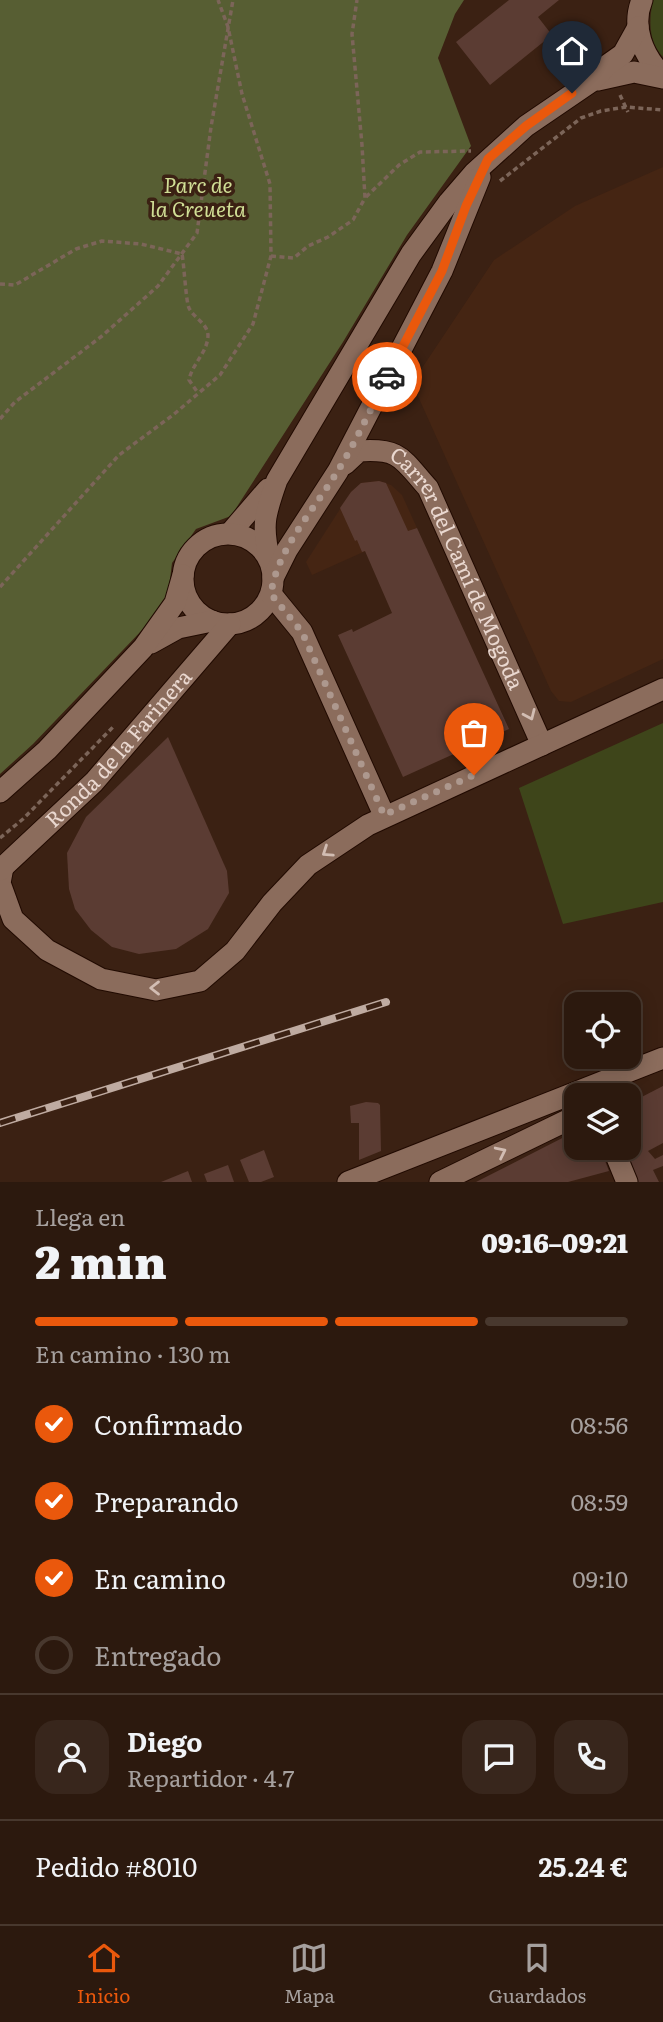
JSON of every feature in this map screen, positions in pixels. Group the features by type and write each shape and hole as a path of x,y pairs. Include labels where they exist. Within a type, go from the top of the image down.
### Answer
{"street":[{"path":"642,0 638,9 638,27 648,57 663,77"},
{"path":"230,533 277,480 411,254 449,202 495,153 553,106 592,81 606,66 623,54 638,27"},
{"path":"592,81 634,72 663,77"},
{"path":"143,648 178,628 249,619 262,608 271,578 338,471 442,271 466,206 495,153"},
{"name":"Carrer del Camí de Mogoda","path":"338,471 359,451 397,453 428,488 542,745"},
{"path":"271,578 264,540 264,518 277,480"},
{"path":"0,792 47,750 143,648 175,603 188,557 199,544 214,536 230,533 247,537 261,547 271,578 302,632 384,815"},
{"path":"183,575 186,594 196,610 221,622"},
{"name":"Ronda de la Farinera","path":"2,868 94,782 221,622"},
{"path":"2,868 0,883 13,919 47,950 101,979 156,990 200,981 235,951 272,903 309,865 384,815 663,689"},
{"path":"610,1083 663,1058"},
{"path":"348,1182 398,1172 564,1103"},
{"path":"440,1182 564,1122"},
{"path":"618,1160 626,1182"}],"path":[{"path":"0,587 119,455 173,415 220,375 253,324 271,256 270,184 242,94 228,27 218,0"},
{"path":"0,419 15,402 102,336 158,286 197,233 211,127 233,0"},
{"path":"357,0 352,34 365,198"},
{"path":"495,186 581,118 626,107 663,110"},
{"path":"271,256 294,258 308,246 328,237 353,220 365,198 400,165 420,152 495,153"},
{"path":"0,284 15,285 76,249 102,241 141,244 182,254"},
{"path":"182,254 189,308 205,326 208,335 206,346 191,371 189,380 199,393"},
{"path":"0,838 23,819 116,724"}],"shaded area":[{"path":"663,167 663,659 571,702 559,701 551,691 412,383 494,260 575,206"},
{"path":"379,481 391,485 402,495 417,528 312,575 306,562 351,492 361,483"}],"green space":[{"name":"Parc de la Creueta","path":"0,0 464,0 455,14 438,58 471,146 407,235 343,342 231,516 196,529 172,563 167,604 33,744 0,774"},
{"path":"653,0 663,0 663,57 652,37"},
{"path":"663,723 663,902 563,924 519,788"}],"building":[{"path":"509,0 559,0 538,17 552,35 490,85 456,42"},
{"path":"361,483 386,483 408,531 417,528 509,729 403,777 338,635 352,629 353,632 392,613 365,551 362,552 357,540 355,541 340,508"},
{"path":"168,737 227,871 229,893 208,929 176,949 139,954 112,947 91,930 75,909 69,889 67,853 86,817"},
{"path":"663,1086 663,1143 648,1151 655,1159 663,1155 663,1166 653,1170 659,1182 637,1182 628,1160 641,1160 641,1097"},
{"path":"366,1102 380,1105 381,1151 359,1160 359,1123 351,1123 350,1106"},
{"path":"564,1137 564,1160 605,1160 609,1171 568,1182 476,1182"},
{"path":"264,1150 274,1177 261,1182 249,1182 240,1160"},
{"path":"228,1165 234,1182 207,1182 204,1174"},
{"path":"188,1171 192,1182 161,1182"}],"railway":[{"path":"0,1123 386,1002"}],"way so far":[{"path":"387,377 338,471 287,550 273,578 271,594 302,632 384,815 474,775"}],"route":[{"path":"387,377 442,271 466,206 488,159 526,126 572,93"}]}
